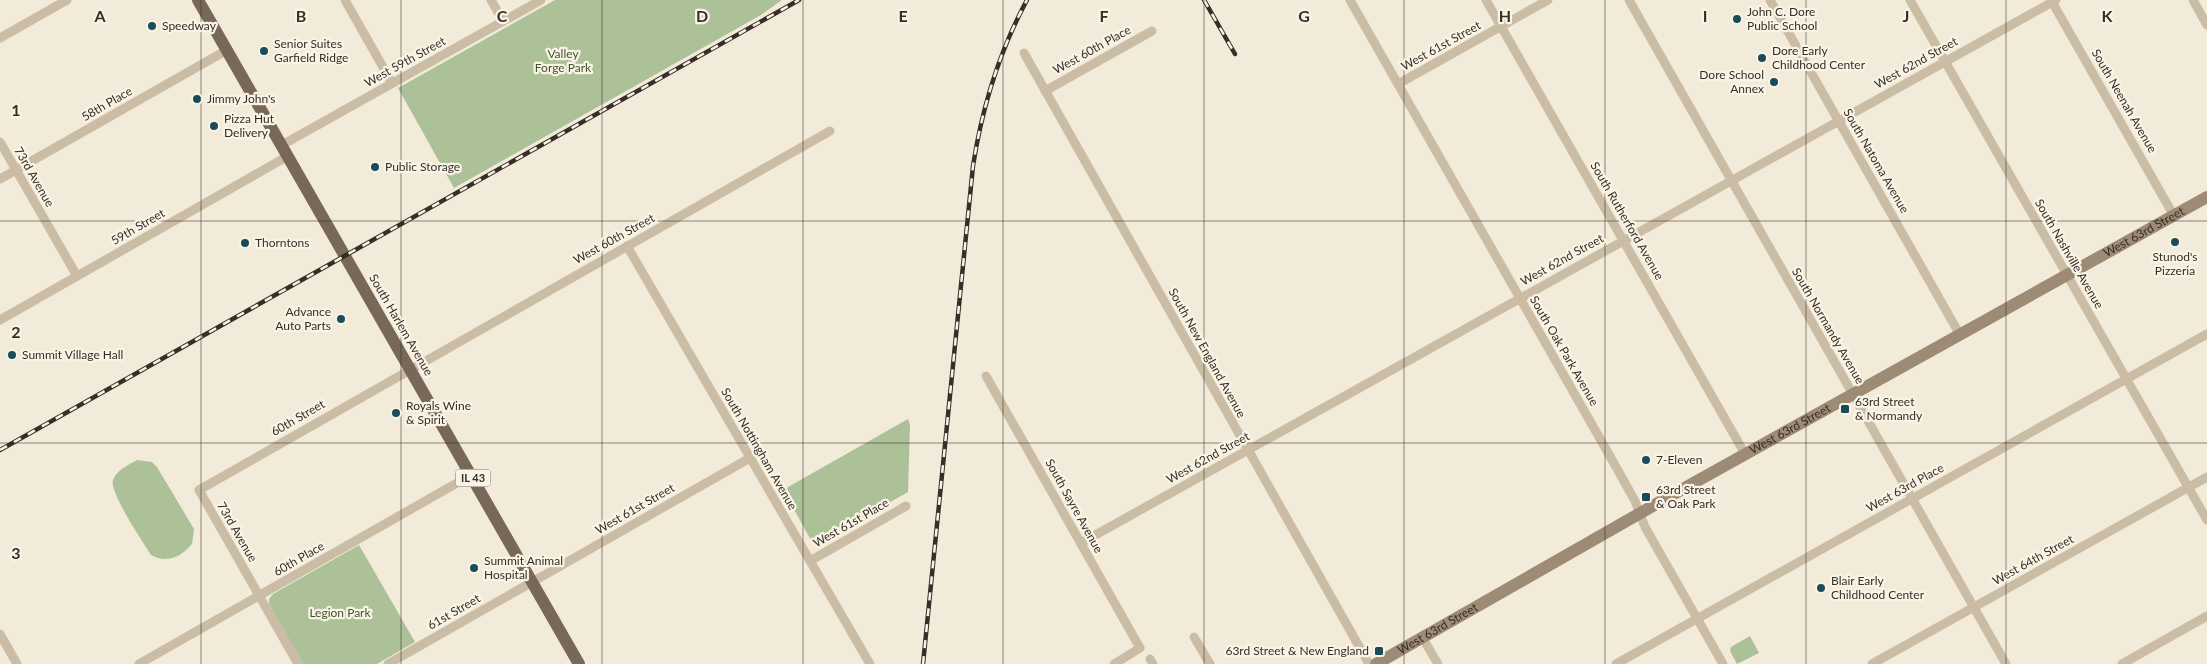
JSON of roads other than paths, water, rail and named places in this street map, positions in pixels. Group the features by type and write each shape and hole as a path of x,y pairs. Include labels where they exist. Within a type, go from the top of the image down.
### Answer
{"main road":[{"name":"South Harlem Avenue","path":"198,0 579,664"},
{"name":"West 63rd Street","path":"1376,664 1640,513 2207,197"}],"street":[{"path":"0,38 67,0"},
{"path":"345,0 392,83"},
{"path":"491,0 503,21"},
{"name":"West 59th Street","path":"285,151 392,83 541,0"},
{"name":"South Oak Park Avenue","path":"1350,0 1611,458 1645,526 1724,664"},
{"name":"South Rutherford Avenue","path":"1486,0 1745,454"},
{"name":"West 61st Street","path":"1398,84 1548,0"},
{"name":"South Normandy Avenue","path":"1629,0 2006,664"},
{"name":"South Natoma Avenue","path":"1770,0 1960,335"},
{"name":"South Nashville Avenue","path":"1910,0 2207,520"},
{"path":"2193,0 2207,25"},
{"name":"West 62nd Street","path":"1081,543 2053,1"},
{"name":"South Neenah Avenue","path":"2053,1 2174,216"},
{"name":"West 60th Place","path":"1045,91 1152,32"},
{"name":"58th Place","path":"0,179 227,50"},
{"name":"South New England Avenue","path":"1024,53 1369,664"},
{"name":"West 60th Street","path":"410,369 830,131"},
{"name":"73rd Avenue","path":"0,142 77,276"},
{"name":"59th Street","path":"0,320 285,151"},
{"name":"South Nottingham Avenue","path":"627,246 870,664"},
{"name":"West 63rd Place","path":"1616,664 2207,334"},
{"name":"60th Street","path":"199,490 410,369"},
{"name":"South Sayre Avenue","path":"986,376 1140,648 1114,664"},
{"name":"West 61st Street","path":"532,582 750,458"},
{"name":"60th Place","path":"139,664 471,475"},
{"name":"West 64th Street","path":"1872,664 2207,477"},
{"name":"73rd Avenue","path":"199,490 298,664"},
{"name":"West 61st Place","path":"810,561 906,506"},
{"name":"61st Street","path":"388,664 532,582"},
{"path":"2122,664 2207,616"},
{"path":"0,634 17,664"},
{"path":"1194,637 1210,664"},
{"path":"1422,638 1438,664"}],"railway":[{"path":"0,450 799,0"},
{"path":"923,664 973,166 981,123 993,81 1008,40 1027,0"},
{"path":"1204,0 1235,54"}],"place":[{"name":"John C. Dore Public School","path":"1737,19"},
{"name":"Speedway","path":"152,26"},
{"name":"Senior Suites Garfield Ridge","path":"264,51"},
{"name":"Dore Early Childhood Center","path":"1762,58"},
{"name":"Dore School Annex","path":"1774,82"},
{"name":"Jimmy John's","path":"197,99"},
{"name":"Pizza Hut Delivery","path":"214,126"},
{"name":"Public Storage","path":"375,167"},
{"name":"Stunod's Pizzeria","path":"2175,242"},
{"name":"Thorntons","path":"245,243"},
{"name":"Advance Auto Parts","path":"341,319"},
{"name":"Summit Village Hall","path":"12,355"},
{"name":"63rd Street & Normandy","path":"1845,409"},
{"name":"Royals Wine & Spirit","path":"396,413"},
{"name":"7-Eleven","path":"1646,460"},
{"name":"63rd Street & Oak Park","path":"1646,497"},
{"name":"Summit Animal Hospital","path":"474,568"},
{"name":"Blair Early Childhood Center","path":"1821,588"},
{"name":"63rd Street & New England","path":"1379,651"}],"park label":[{"name":"Valley Forge Park","path":"563,61"},
{"name":"Legion Park","path":"340,613"}]}
